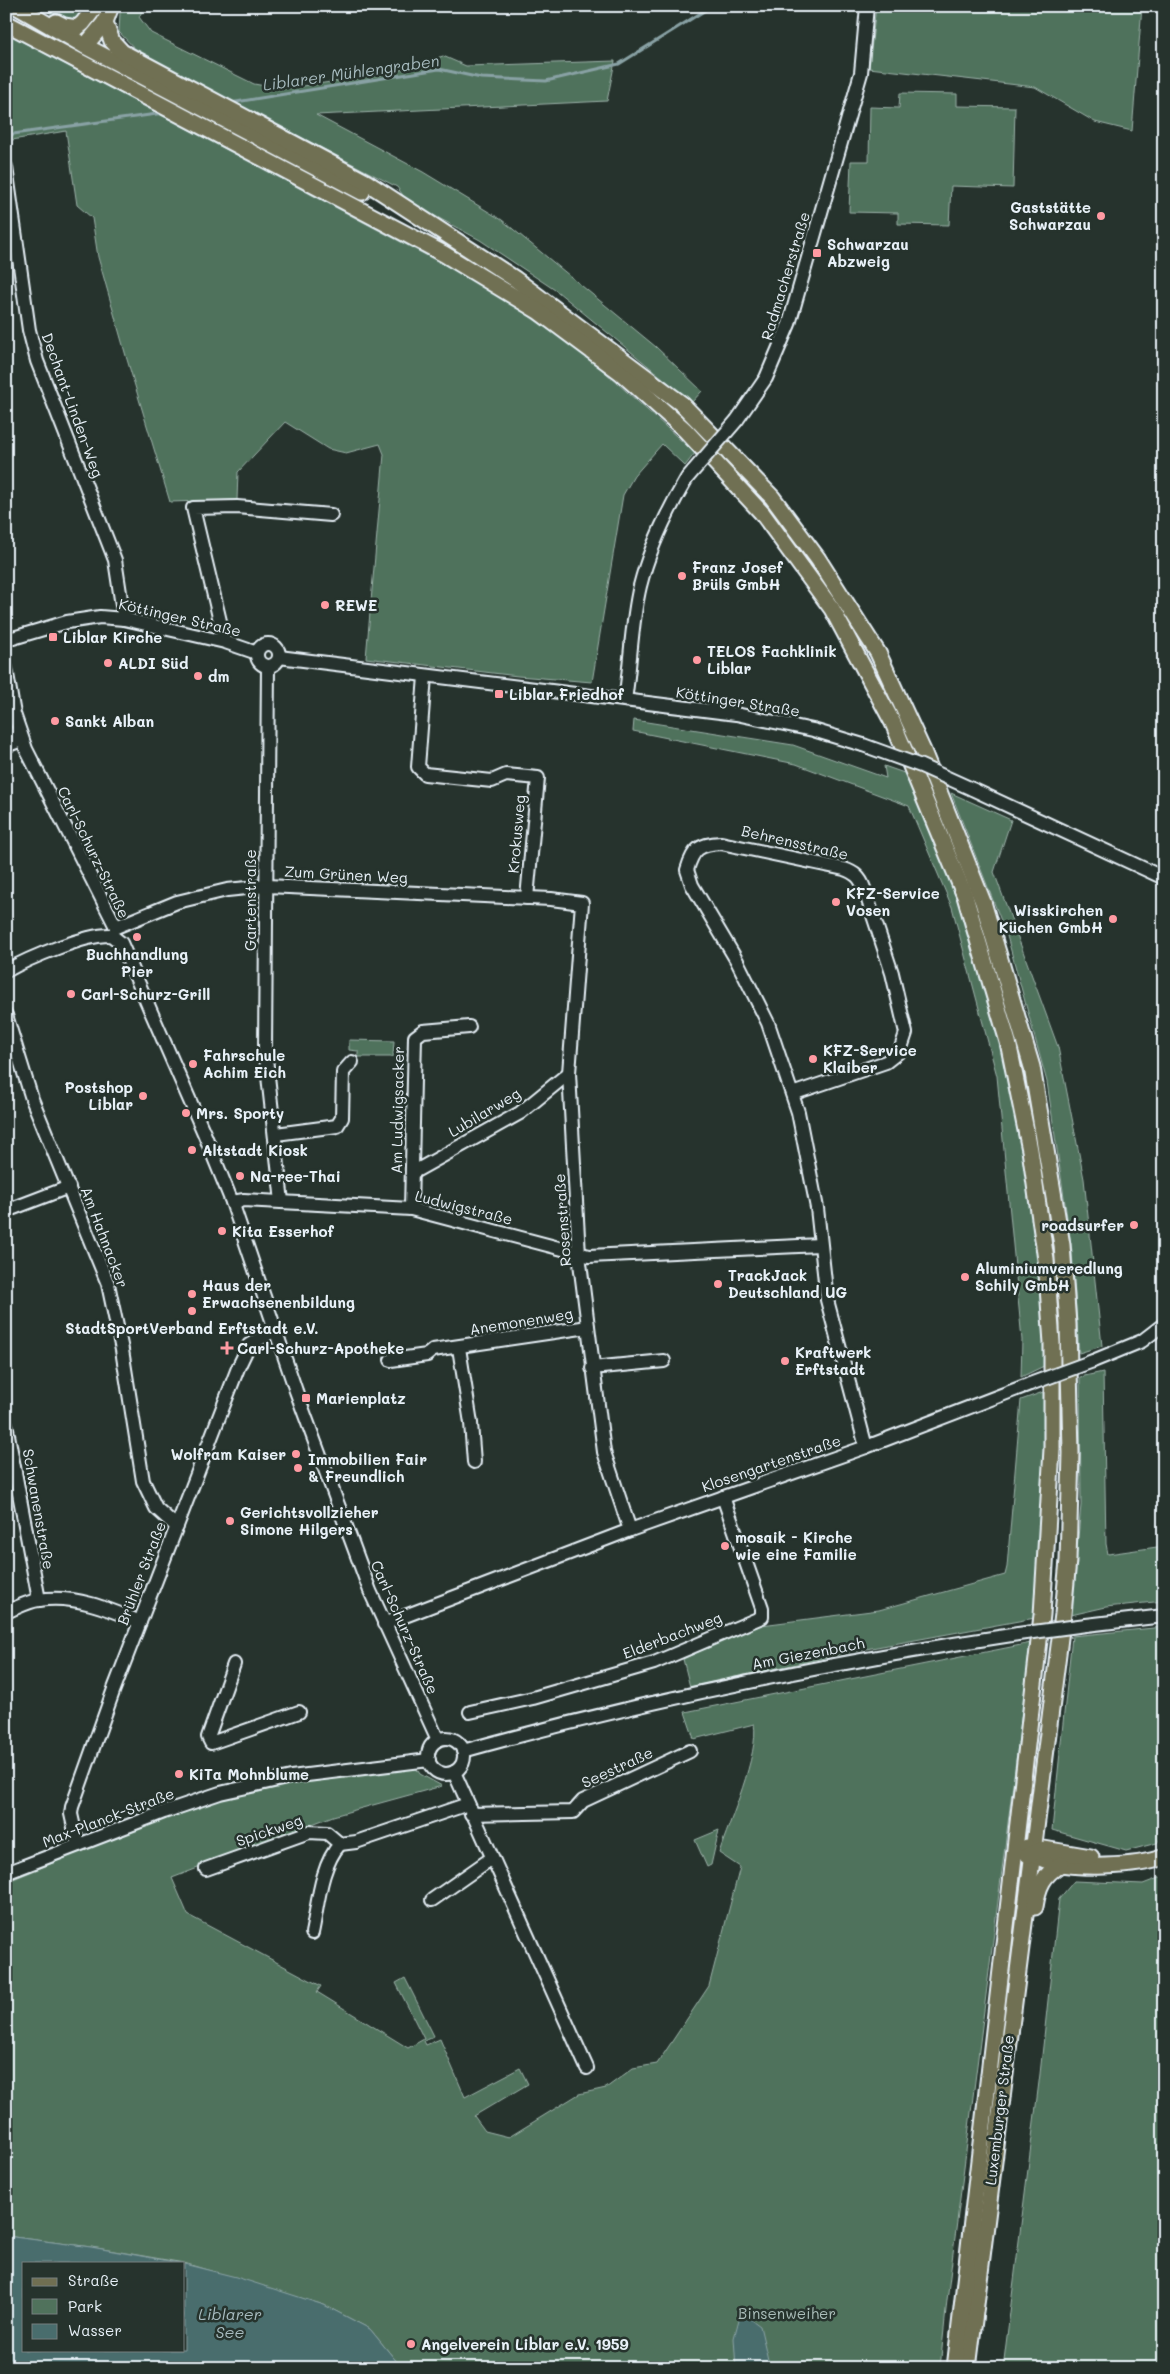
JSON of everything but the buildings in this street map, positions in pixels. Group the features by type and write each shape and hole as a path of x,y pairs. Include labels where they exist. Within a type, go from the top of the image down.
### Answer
{"main road":[{"path":"16,6 85,46 401,212 515,279"},
{"path":"23,6 64,26 76,28 98,6"},
{"path":"85,46 98,6"},
{"path":"85,46 105,22 111,6"},
{"path":"6,12 55,39 85,46 101,64 207,128"},
{"path":"105,22 112,41 122,52 366,182 515,279"},
{"path":"6,23 444,254 538,311 620,372 685,430 762,513 832,609 893,723 965,896 1008,1042 1030,1150 1049,1284 1053,1393 1048,1545 1037,1664 1002,1946"},
{"name":"Luxemburger Straße","path":"515,279 682,404 778,505 818,559 878,653 923,751 983,902 1032,1068 1062,1245 1068,1324 1071,1453 1068,1560 1054,1693 1032,1852 968,2368"},
{"path":"1032,1852 1026,1845 1025,1838 1047,1666 1051,1569 1048,1545"},
{"path":"1038,1810 1044,1835 1062,1858"},
{"path":"1002,1946 1012,1917 1021,1862 1032,1852 1044,1849 1062,1858 1115,1864 1136,1864 1164,1856"},
{"path":"985,2221 1001,2170 1038,1888 1047,1874 1062,1858"},
{"name":"Luxemburger Straße","path":"955,2368 1002,1946"}],"street":[{"name":"Radmacherstraße","path":"625,700 640,587 651,548 667,512 687,478 736,420 766,378 789,324 861,73 867,6"},
{"name":"Dechant-Linden-Weg","path":"6,168 29,330 37,361 115,560 124,619"},
{"path":"226,642 194,508 237,507 331,515"},
{"name":"Köttinger Straße","path":"6,638 13,638 67,622 100,617 124,619 226,642 258,653"},
{"path":"272,645 278,650 279,657 274,665 268,666 259,661 258,653 262,646 272,645"},
{"name":"Köttinger Straße","path":"279,657 736,714 813,730 863,745 921,766 1164,878"},
{"name":"Gartenstraße","path":"268,666 265,1049 276,1134 282,1202"},
{"name":"Carl-Schurz-Straße","path":"6,668 14,714 26,749 121,943 204,1133 232,1202 260,1280 275,1330 353,1546 384,1624 438,1740"},
{"name":"Krokusweg","path":"425,676 418,767 425,774 492,781 506,775 538,778 527,898"},
{"path":"6,695 9,694 19,741 6,746"},
{"name":"Behrensstraße","path":"792,1094 886,1062 900,1051 906,1033 892,973 861,879 854,873 844,869 721,843 705,844 696,850 687,870 692,885 738,961 768,1023 798,1112 817,1208 827,1300 866,1447"},
{"name":"Zum Grünen Weg","path":"6,971 24,961 114,931 186,899 227,890 267,886 527,898 582,903"},
{"name":"Rosenstraße","path":"582,903 569,1073 580,1255 592,1368 604,1452 630,1530"},
{"name":"Am Hahnacker","path":"6,1015 32,1099 108,1284 122,1350 143,1481 156,1508 177,1527"},
{"name":"Am Ludwigsacker","path":"411,1209 415,1037 424,1031 468,1027"},
{"path":"276,1134 337,1126 342,1118 343,1072 352,1062"},
{"name":"Lubilarweg","path":"412,1174 520,1113 569,1073"},
{"path":"6,1211 69,1187"},
{"name":"Ludwigstraße","path":"232,1202 244,1200 411,1209 580,1255 820,1245"},
{"name":"Klosengartenstraße","path":"384,1624 630,1530 866,1447 1093,1361 1142,1341 1164,1324"},
{"name":"Anemonenweg","path":"391,1360 427,1355 433,1350 459,1348 588,1327"},
{"name":"Brühler Straße","path":"78,1845 71,1814 72,1807 140,1622 249,1345 275,1330"},
{"name":"Anemonenweg","path":"459,1348 471,1423 474,1462"},
{"path":"592,1368 664,1361"},
{"name":"Schwanenstraße","path":"6,1424 39,1600"},
{"name":"Elderbachweg","path":"470,1712 534,1698 654,1663 762,1617 762,1608 723,1498"},
{"path":"6,1612 39,1600 72,1600 106,1608 140,1622"},
{"name":"Am Giezenbach","path":"464,1751 643,1705 783,1673 1018,1634 1164,1616"},
{"path":"234,1664 208,1737 211,1743 299,1712"},
{"path":"438,1740 454,1740 464,1751 463,1761 454,1772 441,1773 435,1770 429,1760 430,1748 438,1740"},
{"name":"Seestraße","path":"469,1809 573,1812 583,1801 690,1751"},
{"name":"Max-Planck-Straße","path":"6,1873 220,1793 291,1777 429,1760"},
{"path":"454,1772 587,2068"},
{"path":"312,1934 326,1871 333,1852 340,1844 356,1842 469,1809"},
{"name":"Spickweg","path":"206,1869 309,1832 327,1833 340,1844"},
{"path":"432,1900 492,1858"}],"green space":[{"path":"38,6 89,6 77,19 59,18"},
{"path":"122,6 145,6 139,17 151,33 254,84 282,89 387,74 443,56 466,66 615,61 607,101 316,115 423,172 502,220 656,347 702,391 692,402 558,292 480,240 407,201 397,187 140,54 119,32"},
{"path":"876,6 1142,6 1132,131 1095,122 1035,87 869,68"},
{"path":"6,33 488,288 587,356 695,453 685,466 662,444 634,476 623,495 592,682 518,676 366,658 384,454 380,444 346,453 328,449 285,422 238,472 237,500 170,502 98,257 92,218 77,205 66,131 6,141"},
{"path":"900,93 957,94 957,106 1015,107 1013,188 951,186 949,225 898,224 898,213 849,212 851,161 869,161 870,107 899,108"},
{"path":"634,720 793,745 886,778 884,766 907,774 958,896 992,1007 1018,1127 1040,1266 1044,1366 1021,1377 1022,1340 997,1076 952,907 909,806 796,764 633,731"},
{"path":"951,793 1011,820 994,872 1058,1047 1084,1179 1102,1346 1079,1353 1072,1251 1047,1082 1007,936"},
{"path":"349,1040 394,1041 393,1057 358,1057 358,1051 349,1050"},
{"path":"1103,1372 1106,1544 1108,1554 1164,1546 1164,1601 1106,1607 1071,1615 1081,1505 1080,1377"},
{"path":"1046,1391 1040,1557 1035,1618 866,1649 690,1687 683,1659 754,1626 879,1610 1005,1575 1021,1400"},
{"path":"1164,1627 1164,1833 1157,1843 1126,1851 1052,1830 1072,1636"},
{"path":"1031,1643 947,2300 940,2368 402,2368 370,2329 324,2305 185,2262 6,2236 6,1882 163,1818 246,1791 395,1768 416,1768 420,1774 442,1786 333,1816 172,1878 188,1915 321,1986 317,1992 408,2048 424,2039 396,1983 405,1978 434,2036 424,2041 426,2045 440,2039 465,2097 520,2068 528,2084 474,2116 485,2131 509,2137 579,2094 606,2088 633,2068 657,2064 709,1986 740,1867 719,1853 748,1769 755,1736 754,1724 694,1739 685,1712"},
{"path":"719,1830 711,1865 707,1867 695,1840"},
{"path":"1164,1876 1164,2368 1003,2368 1040,2074 1059,1899 1074,1881 1143,1884"}],"water":[{"name":"Liblarer See","path":"6,2236 91,2247 174,2262 22,2262 22,2352 185,2352 185,2264 236,2277 324,2305 370,2329 402,2368 6,2368"},
{"name":"Binsenweiher","path":"741,2312 760,2326 770,2368 736,2368 734,2338"}],"waterway":[{"name":"Liblarer Mühlengraben","path":"230,103 439,69 481,78 546,81 619,64 712,6"},
{"name":"Liblarer Mühlengraben","path":"6,135 164,113"}],"place":[{"name":"Gaststätte Schwarzau","path":"1101,216"},
{"name":"Schwarzau Abzweig","path":"817,253"},
{"name":"Franz Josef Brüls GmbH","path":"682,576"},
{"name":"REWE","path":"325,605"},
{"name":"Liblar Kirche","path":"53,637"},
{"name":"TELOS Fachklinik Liblar","path":"697,660"},
{"name":"ALDI Süd","path":"108,663"},
{"name":"dm","path":"198,676"},
{"name":"Liblar Friedhof","path":"499,694"},
{"name":"Sankt Alban","path":"55,721"},
{"name":"KFZ-Service Vosen","path":"836,902"},
{"name":"Wisskirchen Küchen GmbH","path":"1113,919"},
{"name":"Buchhandlung Pier","path":"137,937"},
{"name":"Carl-Schurz-Grill","path":"71,994"},
{"name":"KFZ-Service Klaiber","path":"813,1059"},
{"name":"Fahrschule Achim Eich","path":"193,1064"},
{"name":"Postshop Liblar","path":"143,1096"},
{"name":"Mrs. Sporty","path":"186,1113"},
{"name":"Altstadt Kiosk","path":"192,1150"},
{"name":"Na-ree-Thai","path":"240,1176"},
{"name":"roadsurfer","path":"1134,1225"},
{"name":"Kita Esserhof","path":"222,1231"},
{"name":"Aluminiumveredlung Schily GmbH","path":"965,1277"},
{"name":"TrackJack Deutschland UG","path":"718,1284"},
{"name":"Haus der Erwachsenenbildung","path":"192,1294"},
{"name":"StadtSportVerband Erftstadt e.V.","path":"192,1311"},
{"name":"Carl-Schurz-Apotheke","path":"227,1348"},
{"name":"Kraftwerk Erftstadt","path":"785,1361"},
{"name":"Marienplatz","path":"306,1398"},
{"name":"Wolfram Kaiser","path":"296,1454"},
{"name":"Immobilien Fair & Freundlich","path":"298,1468"},
{"name":"Gerichtsvollzieher Simone Hilgers","path":"230,1521"},
{"name":"mosaik - Kirche wie eine Familie","path":"725,1546"},
{"name":"KiTa Mohnblume","path":"179,1774"},
{"name":"Angelverein Liblar e.V. 1959","path":"411,2344"}]}
